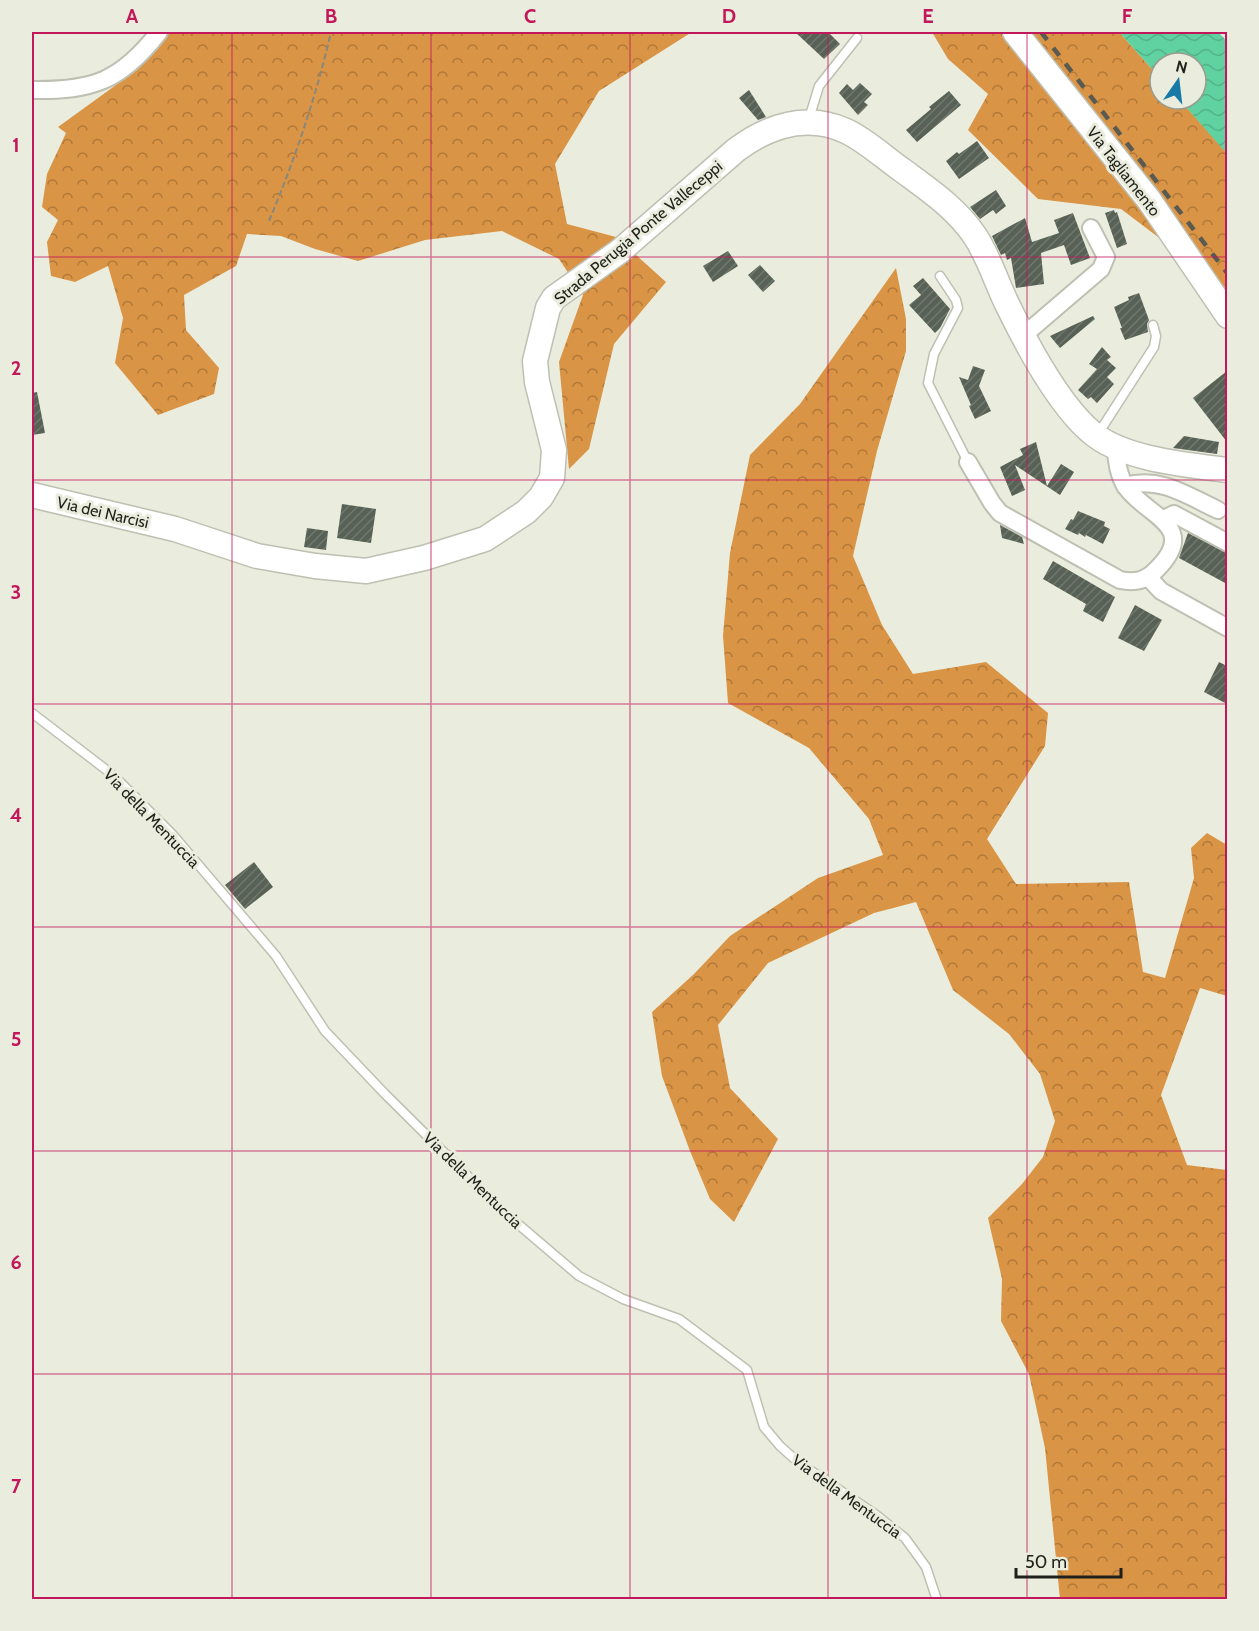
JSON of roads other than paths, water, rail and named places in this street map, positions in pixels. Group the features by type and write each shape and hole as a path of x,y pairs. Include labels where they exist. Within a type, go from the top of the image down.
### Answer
{"street":[{"path":"32,90 63,90 97,84 134,62 159,32"},
{"name":"Via Tagliamento","path":"1015,32 1149,200 1227,316"},
{"name":"Strada Perugia Ponte Valleceppi","path":"174,529 257,556 315,566 366,570 424,558 485,539 526,512 541,497 552,478 554,450 537,382 535,361 548,308 554,298 620,251 753,137 789,124 807,122 825,124 848,131 945,201 976,237 1008,307 1070,410 1106,442"},
{"path":"1024,335 1101,269 1106,257 1091,228"},
{"path":"968,462 1000,513 1120,580 1133,582 1149,578 1172,548 1172,532 1164,519 1125,486 1116,459 1106,442"},
{"path":"1106,442 1174,463 1227,470"},
{"path":"1125,486 1138,482 1153,482 1218,510"},
{"name":"Via dei Narcisi","path":"32,495 174,529"},
{"path":"1164,519 1174,514 1227,543"},
{"path":"1149,578 1161,591 1227,628"}],"lane":[{"path":"807,122 819,86 857,38"},
{"path":"940,276 956,300 958,308 934,354 928,383 968,462"},
{"path":"1106,442 1154,347 1156,336 1153,325"},
{"name":"Via della Mentuccia","path":"32,713 113,775 173,835 276,956 325,1031 505,1214 579,1276 623,1299 679,1319 747,1370 764,1427 798,1462 875,1514 905,1538 926,1567 936,1599"}],"water":[{"path":"1119,32 1218,32 1227,41 1227,154 1189,111 1208,111 1208,51 1148,51 1148,65"}],"railway":[{"path":"1041,32 1228,274"}]}
